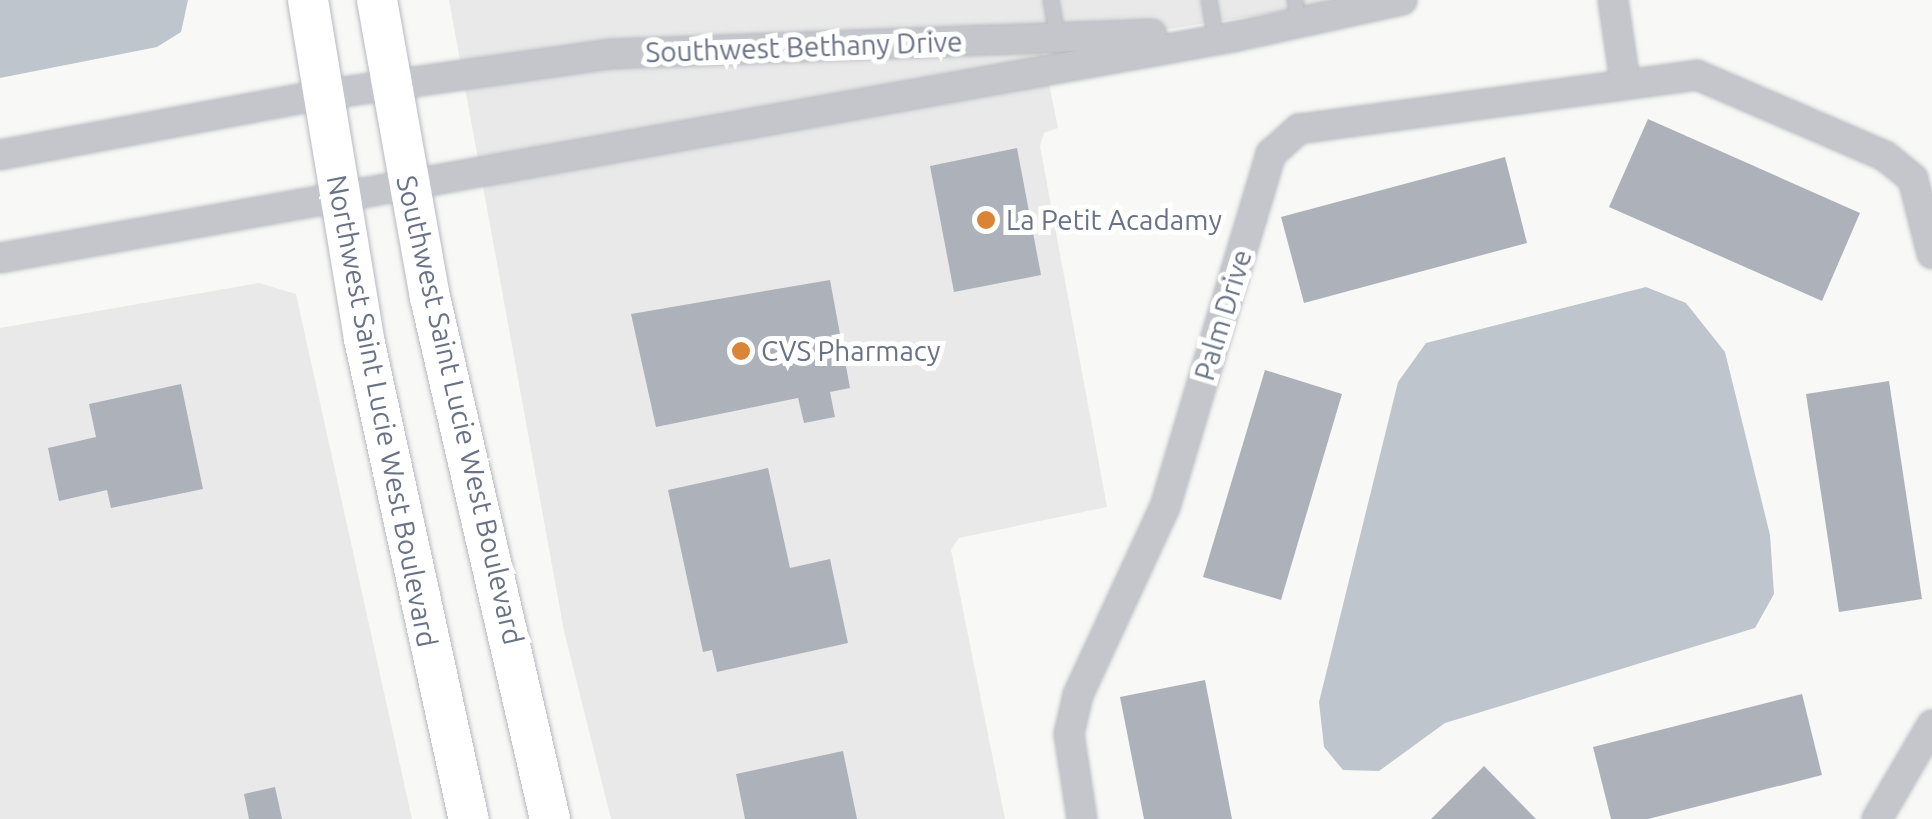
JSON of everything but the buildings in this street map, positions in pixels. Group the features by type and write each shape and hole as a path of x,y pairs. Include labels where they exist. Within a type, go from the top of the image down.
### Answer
{"main road":[{"name":"Northwest Saint Lucie West Boulevard","path":"308,0 340,199 429,656 469,811"},
{"name":"Southwest Saint Lucie West Boulevard","path":"376,0 408,183 550,819"}],"street":[{"name":"Southwest Bethany Drive","path":"0,155 322,94 610,54 1058,41 1214,29 1402,0"},
{"path":"1613,0 1626,82"},
{"name":"Southwest Bethany Drive","path":"0,258 340,199 1294,14"},
{"name":"Palm Drive","path":"1082,819 1068,734 1078,695 1166,507 1272,154 1299,129 1697,75 1884,156 1913,180 1932,254"},
{"path":"1877,819 1932,725"}],"lane":[{"path":"1051,0 1058,41"},
{"path":"1209,0 1214,29"}],"shaded area":[{"path":"0,0 188,0 181,32 157,47 0,78"},
{"path":"449,0 1353,0 1042,49 1058,128 1044,133 1040,146 1107,507 959,538 951,550 1005,819 611,819 564,631"},
{"path":"259,283 296,294 412,819 0,819 0,328"},
{"path":"1646,287 1686,303 1725,352 1770,535 1774,594 1755,628 1445,723 1379,771 1343,770 1324,747 1319,702 1398,382 1426,343"}],"place":[{"name":"La Petit Acadamy","path":"986,220"},
{"name":"CVS Pharmacy","path":"741,351"}]}
